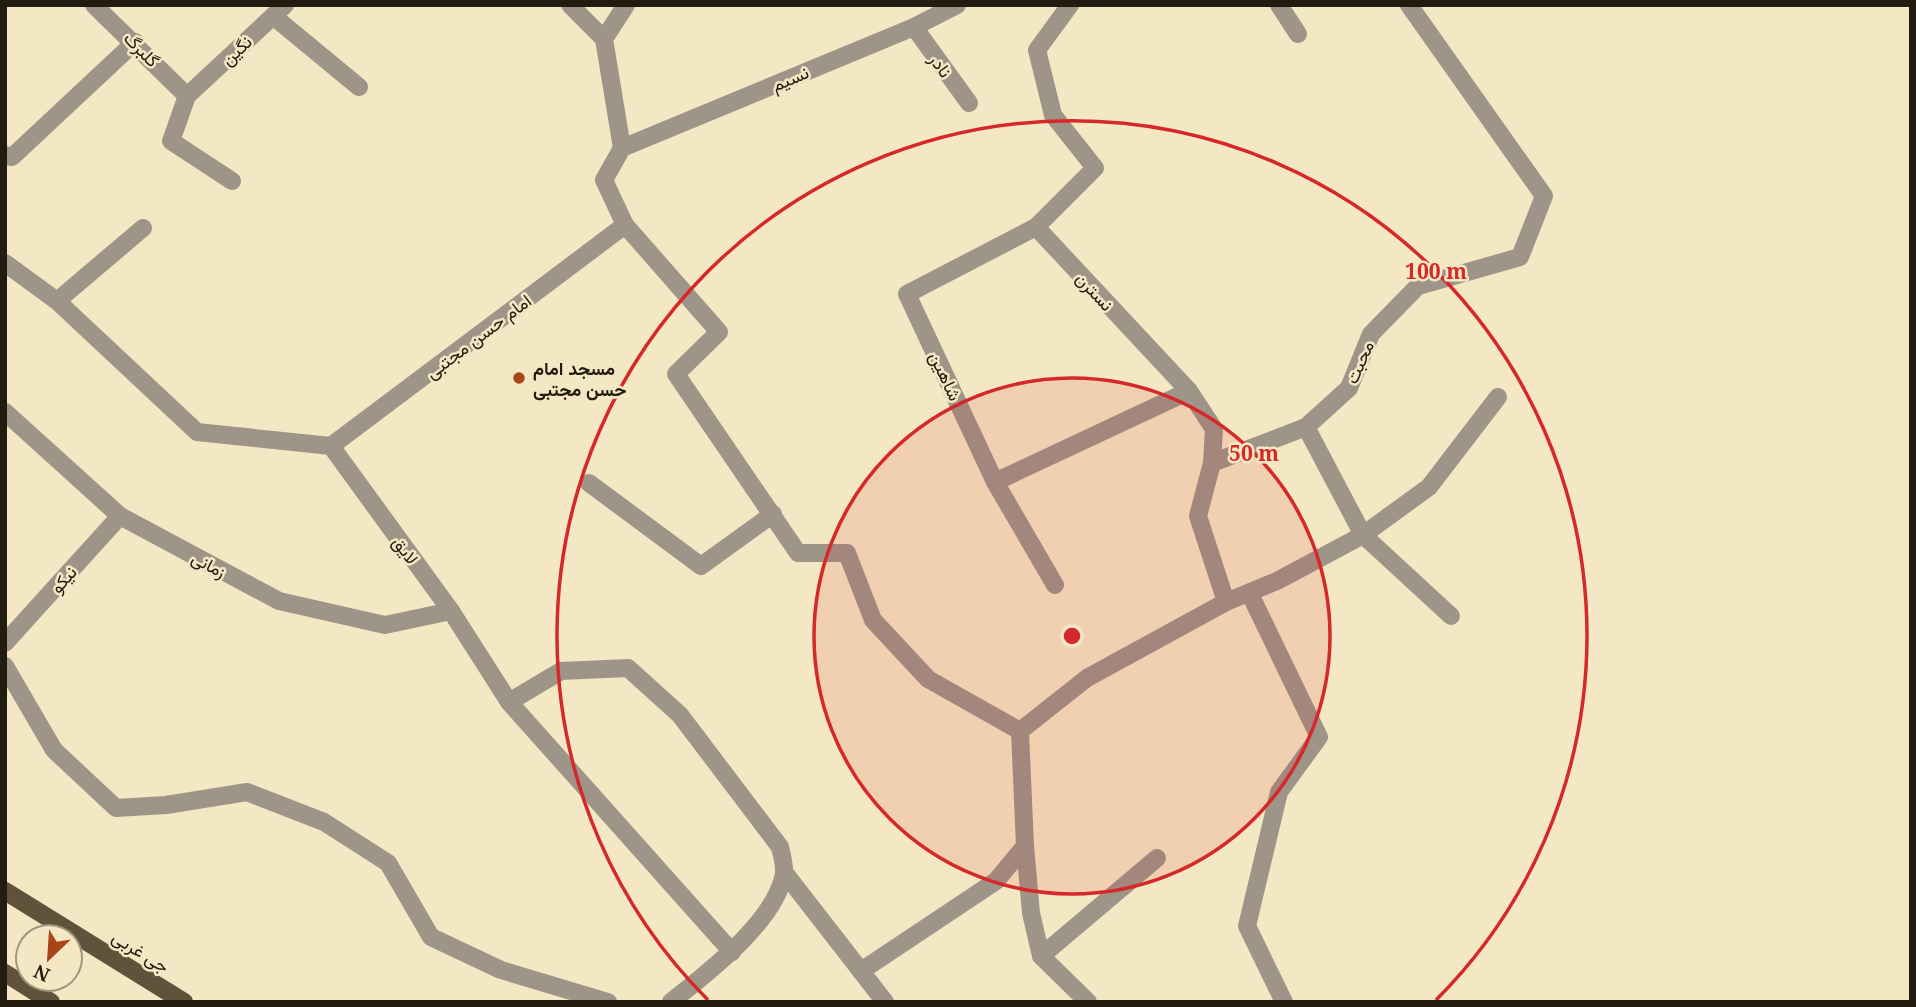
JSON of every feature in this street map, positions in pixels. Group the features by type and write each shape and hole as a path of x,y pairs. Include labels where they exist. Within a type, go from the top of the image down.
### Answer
{"main road":[{"name":"جی غربی","path":"5,891 184,1002"},
{"path":"5,973 51,1002"}],"street":[{"name":"گلبرگ","path":"94,5 135,42 187,96"},
{"path":"570,5 604,39 622,148 604,180 625,225 719,332 676,374 798,553 847,553 873,620 928,680 1020,731"},
{"path":"604,39 625,5"},
{"name":"نسیم","path":"622,148 914,27 957,5"},
{"path":"1035,226 1095,168 1053,115 1037,50 1070,5"},
{"path":"1279,5 1298,34"},
{"name":"محبت","path":"1212,463 1306,426 1349,388 1371,334 1418,286 1520,257 1544,196 1409,5"},
{"path":"279,11 359,87"},
{"name":"نگین","path":"187,96 279,11"},
{"name":"نادر","path":"914,27 969,103"},
{"path":"5,155 12,157 135,42"},
{"path":"187,96 171,141 232,181"},
{"name":"امام حسن مجتبی","path":"331,446 625,225"},
{"name":"نسترن","path":"1035,226 1189,391 1214,429 1212,463 1198,516 1226,602"},
{"name":"شاهین","path":"1035,226 908,294 995,482 1055,585"},
{"path":"57,301 143,228"},
{"path":"5,263 57,301 197,432 331,446"},
{"path":"995,482 1189,391"},
{"path":"1020,731 1087,678 1226,602 1250,594 1363,536 1429,487 1498,397"},
{"name":"زمانی","path":"5,412 120,516 279,601 385,625 451,611"},
{"path":"1306,426 1363,536 1451,616"},
{"name":"لایق","path":"331,446 451,611 509,702 732,952"},
{"path":"589,483 701,566 773,514"},
{"name":"نیکو","path":"5,643 120,516"},
{"path":"1250,594 1319,737 1279,792 1247,926 1284,1002"},
{"path":"5,666 54,750 116,807 166,805 247,792 311,817 388,863 431,937 501,970 608,1002"},
{"path":"509,702 561,671 628,668 680,715 780,847 784,872 775,898 732,952 671,1002"},
{"path":"1020,731 1031,912 1041,956 1088,1002"},
{"path":"861,971 996,881 1025,846"},
{"path":"1041,956 1157,858"},
{"path":"784,872 885,1002"}],"place":[{"name":"مسجد امام حسن مجتبی","path":"519,378"}]}
